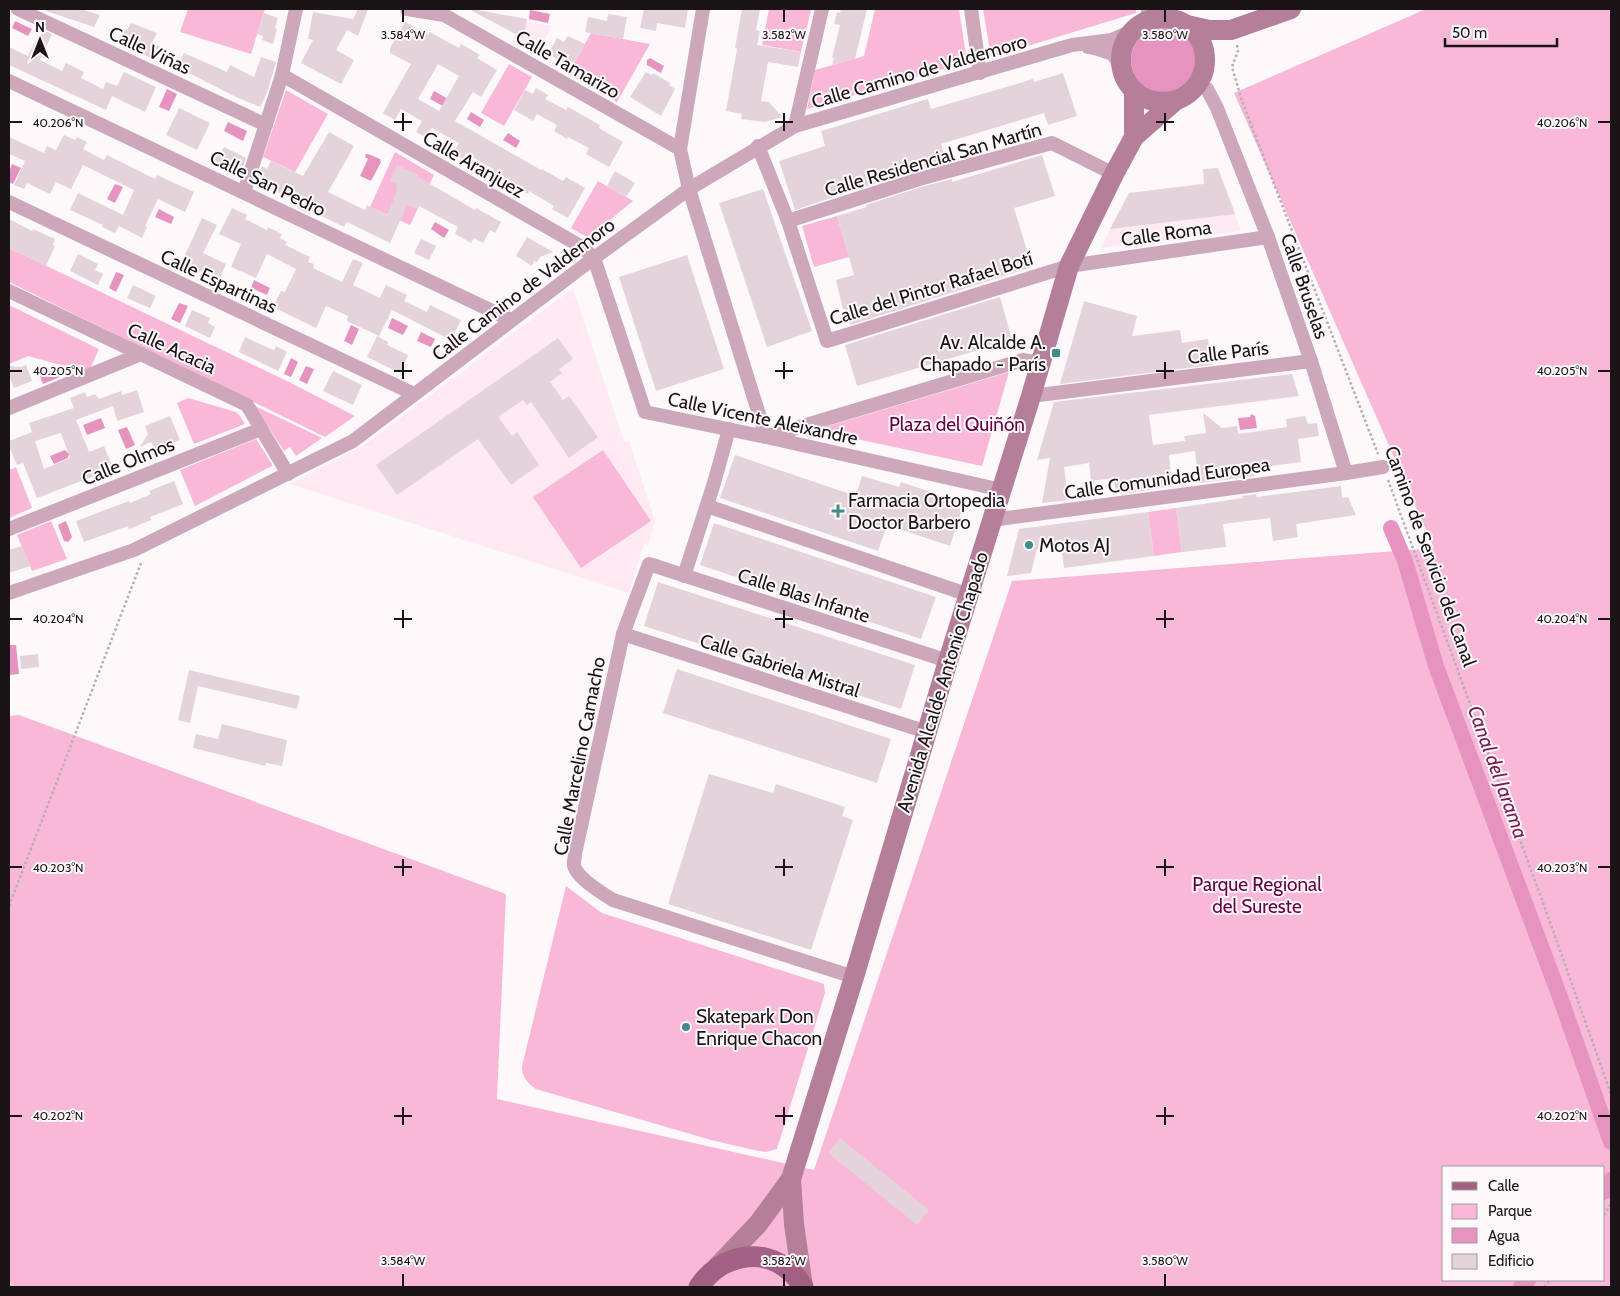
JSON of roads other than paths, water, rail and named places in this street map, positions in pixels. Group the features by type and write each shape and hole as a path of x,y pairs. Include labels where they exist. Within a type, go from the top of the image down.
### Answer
{"main road":[{"path":"1187,25 1209,30 1231,30 1291,9"},
{"path":"1206,65 1206,54 1196,33 1178,20 1166,18 1142,21 1124,42 1121,55 1121,68 1126,81 1134,91 1146,99 1160,103 1175,101 1187,96 1199,84 1206,65 1231,30"},
{"name":"Avenida Alcalde Antonio Chapado","path":"1134,91 1134,137"},
{"name":"Avenida Alcalde Antonio Chapado","path":"791,1179 854,977 968,595 1031,396 1069,266 1134,137 1175,101"},
{"path":"707,1277 758,1224 791,1179"},
{"path":"791,1179 794,1224 803,1287"},
{"path":"685,1287 707,1277 735,1259 754,1256 774,1261 791,1272 803,1287"}],"street":[{"name":"Calle Viñas","path":"18,9 266,125"},
{"path":"244,192 282,75 296,9"},
{"name":"Calle Tamarizo","path":"407,9 444,14 680,149"},
{"path":"703,9 680,149 689,189 766,437 1023,360 1040,363"},
{"path":"795,126 822,9"},
{"path":"970,9 980,73"},
{"name":"Calle Camino de Valdemoro","path":"9,593 134,550 353,441 511,320 689,189 758,146 795,126 1072,45 1112,40 1142,21"},
{"name":"Calle Camino de Valdemoro","path":"1072,45 1098,49 1113,54 1121,68"},
{"name":"Calle Aranjuez","path":"282,75 574,242 594,258"},
{"name":"Calle San Pedro","path":"9,80 511,320"},
{"name":"Calle Bruselas","path":"1199,84 1207,89 1217,108 1268,237 1311,361 1346,473"},
{"name":"Calle Residencial San Martín","path":"788,221 919,179 1052,142 1114,174"},
{"name":"Calle del Pintor Rafael Botí","path":"758,146 788,221 827,341 1069,266"},
{"name":"Calle Espartinas","path":"9,202 414,394"},
{"name":"Calle Roma","path":"1069,266 1268,237"},
{"name":"Calle Vicente Aleixandre","path":"594,258 645,412 1002,490"},
{"name":"Calle Acacia","path":"9,291 247,405 288,474"},
{"path":"9,408 141,354"},
{"name":"Calle París","path":"1031,396 1311,361"},
{"name":"Calle Olmos","path":"9,529 261,429"},
{"path":"684,576 707,506 728,429"},
{"path":"1346,473 1383,467"},
{"name":"Calle Comunidad Europea","path":"992,520 1346,473"},
{"path":"707,506 968,595"},
{"name":"Calle Blas Infante","path":"649,564 948,661"},
{"name":"Calle Marcelino Camacho","path":"649,564 623,634 575,854 574,866 580,875 596,889 613,900 854,977"},
{"name":"Calle Gabriela Mistral","path":"623,634 927,732"}],"water":[{"path":"530,10 550,14 548,23 529,19"},
{"path":"15,21 32,29 28,36 12,28"},
{"path":"1170,27 1188,36 1195,47 1197,60 1195,73 1188,84 1177,91 1158,93 1140,84 1133,73 1131,54 1140,36 1151,29"},
{"path":"650,58 664,66 661,73 647,65 647,60"},
{"path":"167,89 177,94 169,111 159,107"},
{"path":"434,91 448,99 443,106 430,99"},
{"path":"471,112 484,120 480,127 467,119"},
{"path":"228,122 247,131 243,141 224,131"},
{"path":"508,133 520,141 516,148 503,140"},
{"path":"366,154 380,159 381,162 371,181 360,176 368,159 365,157"},
{"path":"12,164 21,168 13,184 9,182 9,172"},
{"path":"115,184 123,187 115,203 107,199"},
{"path":"159,209 174,217 171,224 155,217"},
{"path":"435,222 449,230 444,238 431,229"},
{"path":"116,272 124,275 116,292 109,288"},
{"path":"254,280 270,288 267,295 251,288"},
{"path":"179,303 188,306 180,323 171,319"},
{"path":"392,318 408,326 403,335 388,328"},
{"path":"351,325 359,329 352,345 344,341"},
{"path":"421,332 435,339 431,347 417,341"},
{"path":"291,358 298,362 291,377 284,374"},
{"path":"306,366 314,369 307,384 299,380"},
{"path":"56,369 60,377 43,384 40,376"},
{"path":"1251,414 1255,416 1257,428 1240,430 1238,418 1250,417"},
{"path":"101,418 105,428 87,435 83,425"},
{"path":"127,427 135,445 126,449 118,430"},
{"path":"65,450 69,454 68,458 54,464 50,456"},
{"path":"66,521 72,537 68,542 64,541 58,525"},
{"path":"9,645 16,645 19,674 9,675"}],"waterway":[{"name":"Canal del Jarama","path":"1391,528 1405,561 1436,666 1560,997 1611,1142"},
{"name":"Canal del Jarama","path":"1605,1190 1611,1180"},
{"name":"Canal del Jarama","path":"1521,1287 1527,1281"}],"place":[{"name":"Av. Alcalde A. Chapado - París","path":"1056,353"},
{"name":"Farmacia Ortopedia Doctor Barbero","path":"838,511"},
{"name":"Motos AJ","path":"1029,545"},
{"name":"Skatepark Don Enrique Chacon","path":"686,1027"}],"park label":[{"name":"Plaza del Quiñón","path":"957,424"},
{"name":"Parque Regional del Sureste","path":"1257,895"}]}
